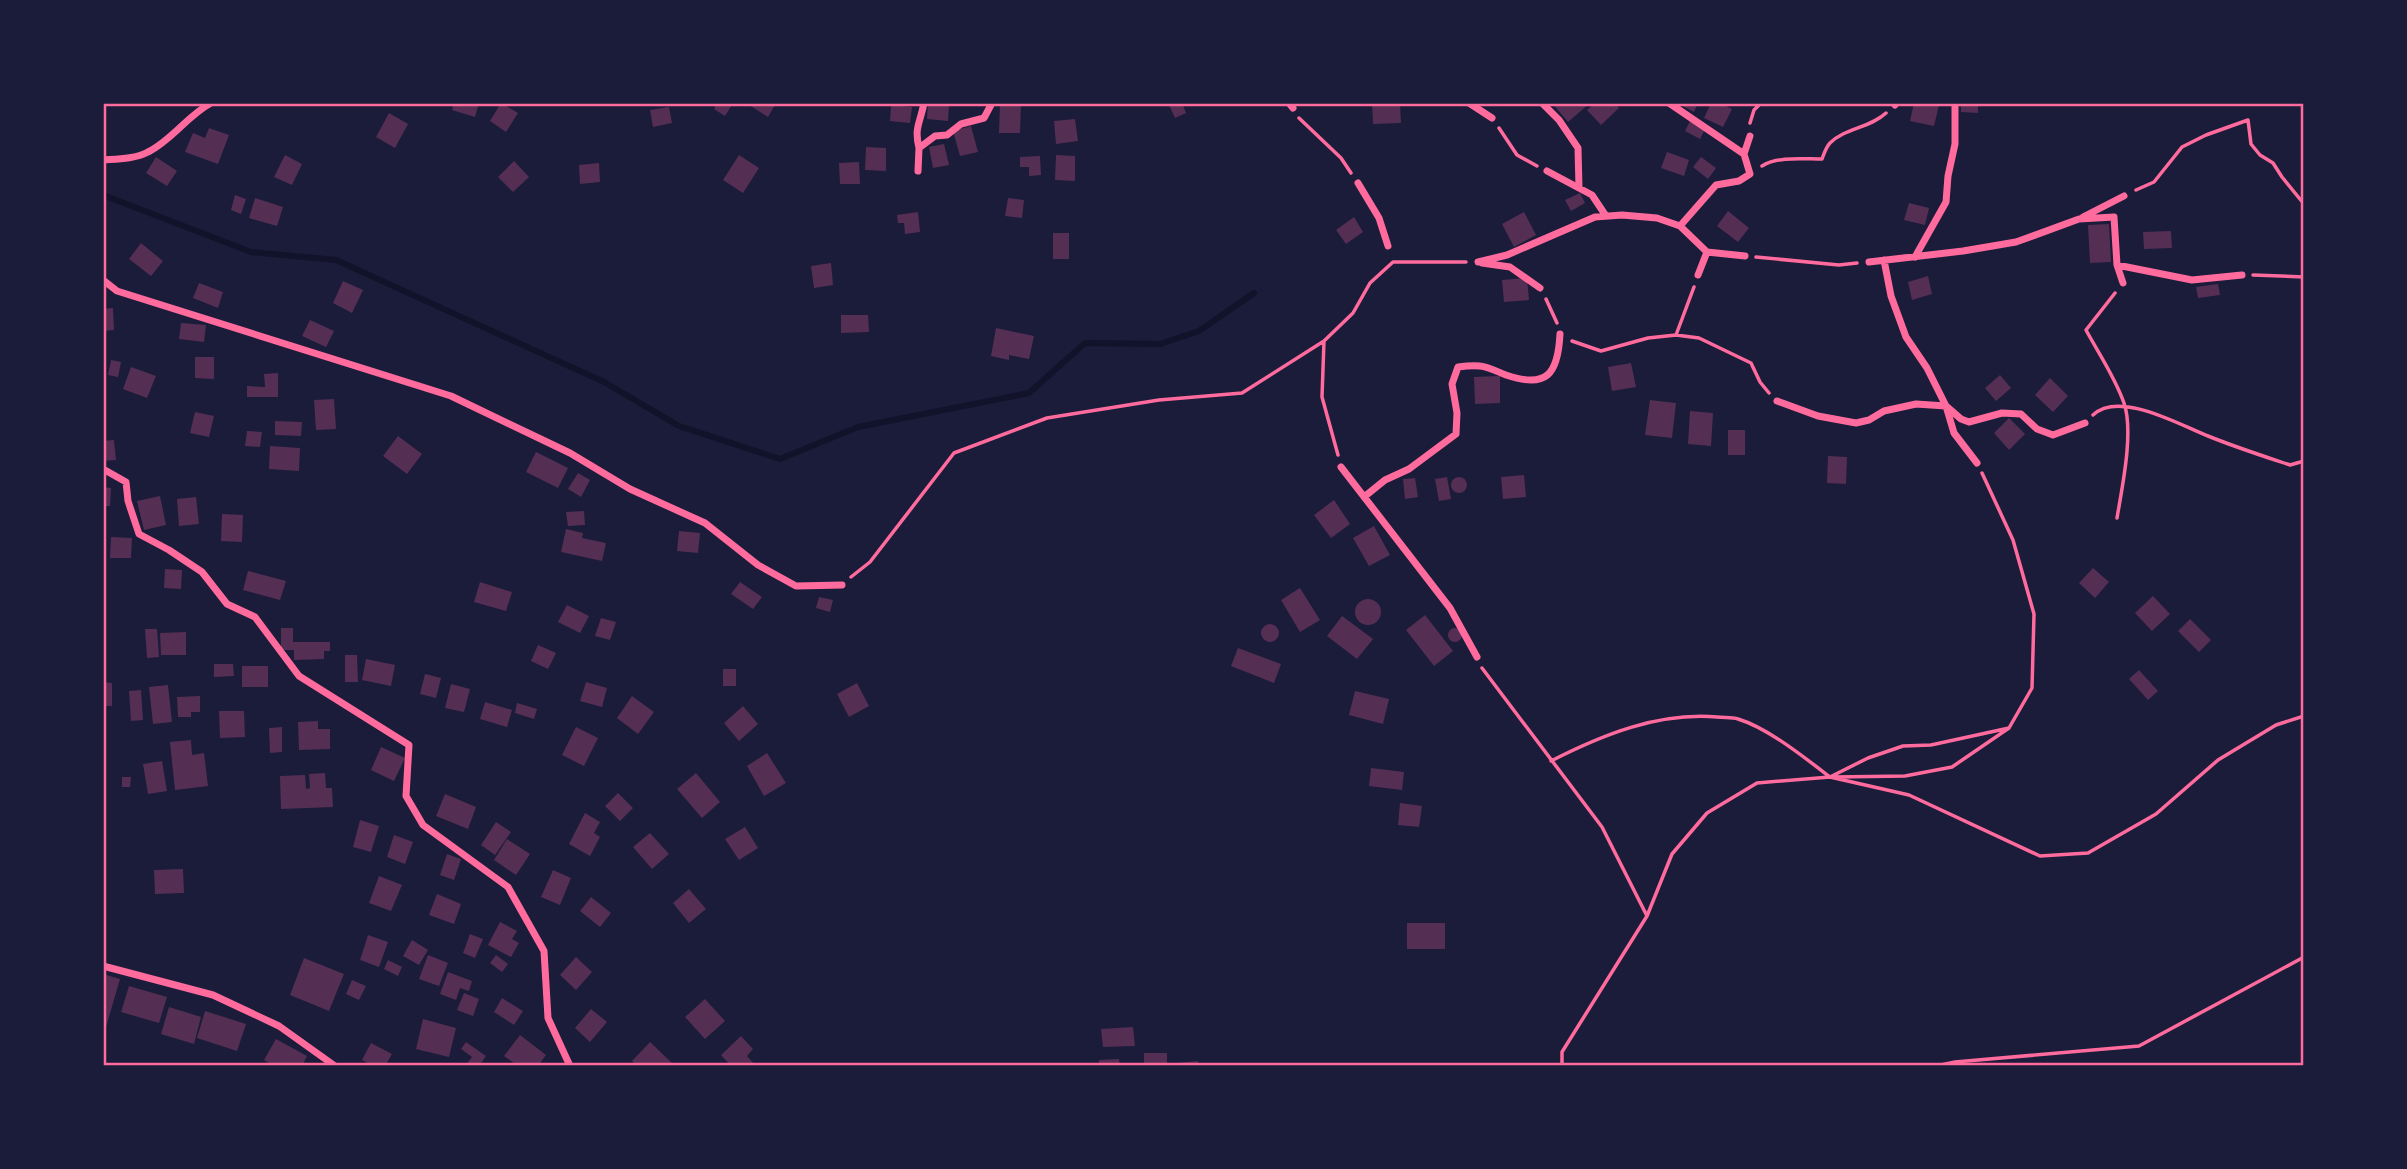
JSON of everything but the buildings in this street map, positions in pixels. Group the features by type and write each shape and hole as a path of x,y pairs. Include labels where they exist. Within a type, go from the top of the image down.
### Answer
{"street":[{"path":"103,160 147,153 174,134 195,111 211,103"},
{"path":"918,171 919,148 915,131 924,103"},
{"path":"919,148 935,136 947,135 961,124 984,118 992,103"},
{"path":"1469,103 1482,106 1492,118"},
{"path":"1542,103 1559,120 1578,148 1579,188"},
{"path":"1669,103 1744,154"},
{"path":"1916,257 1946,202 1955,144 1955,103"},
{"path":"1680,226 1716,185 1739,181 1750,174 1744,154 1750,136"},
{"path":"1547,171 1591,195 1606,216"},
{"path":"1358,183 1379,218 1388,246"},
{"path":"1869,262 2016,242 2079,219 2124,196"},
{"path":"1478,262 1507,255 1595,217 1606,216 1657,218 1680,226 1707,252 1745,256"},
{"path":"2079,219 2114,217 2117,265 2123,283"},
{"path":"1698,275 1707,252"},
{"path":"1884,260 1891,296 1906,337 1927,368 1946,406 1954,433 1977,463"},
{"path":"1478,262 1510,267 1540,288"},
{"path":"2117,265 2192,280 2242,275"},
{"path":"103,279 117,291 451,396 570,453 630,489 705,523 758,565 796,586 842,585"},
{"path":"1364,497 1385,480 1409,469 1456,434 1457,414 1452,384 1458,367 1481,366 1523,381 1541,381 1553,371 1559,355 1560,334"},
{"path":"1777,401 1818,416 1856,423 1869,420 1884,411 1916,404 1946,406 1961,419 1969,422 2002,413 2021,414 2037,429 2053,435 2085,423"},
{"path":"1341,467 1450,608 1477,657"},
{"path":"103,469 126,482 128,501 139,534 202,572 227,604 255,617 299,676 409,745 406,796 423,825 508,887 544,951 548,1018 570,1066"},
{"path":"103,966 213,995 279,1026 335,1066"}],"path":[{"path":"1750,136 1750,120 1760,103"},
{"path":"1750,174 1767,163 1790,159 1822,159 1829,144 1848,132 1877,122 1895,104"},
{"path":"1291,106 1301,122 1341,158 1358,183"},
{"path":"1492,118 1517,155 1547,171"},
{"path":"2124,196 2154,182 2182,147 2248,120 2251,144 2260,156 2273,163 2304,204"},
{"path":"1745,256 1839,265 1869,262"},
{"path":"842,585 870,562 954,453 1047,418 1159,400 1242,393 1324,341 1353,313 1370,283 1392,261 1478,262"},
{"path":"1676,335 1698,275"},
{"path":"2242,275 2304,277"},
{"path":"2118,518 2127,456 2125,407 2114,379 2086,330 2123,283"},
{"path":"1540,288 1555,315 1560,334 1575,343 1601,351 1648,338 1676,335 1699,338 1751,363 1760,382 1777,401"},
{"path":"1324,341 1322,397 1341,467"},
{"path":"2085,423 2100,408 2125,407 2169,418 2208,436 2290,465 2304,461"},
{"path":"1562,1066 1562,1052 1647,916 1672,854 1707,813 1757,783 1830,777 1905,776 1952,767 2009,728 2032,688 2034,614 2012,540 1977,463"},
{"path":"1477,657 1486,676 1602,827 1647,916"},
{"path":"1552,761 1587,743 1654,720 1695,715 1738,719 1781,740 1830,777 1909,795 2040,856 2088,853 2157,814 2218,760 2276,725 2304,716"},
{"path":"1830,777 1868,758 1903,746 1931,745 2009,728"},
{"path":"1936,1066 1968,1060 2139,1046 2304,957"}],"waterway":[{"path":"103,195 251,252 336,260 604,382 679,426 780,459 858,427 1029,393 1085,343 1160,344 1199,331 1254,293"}]}
